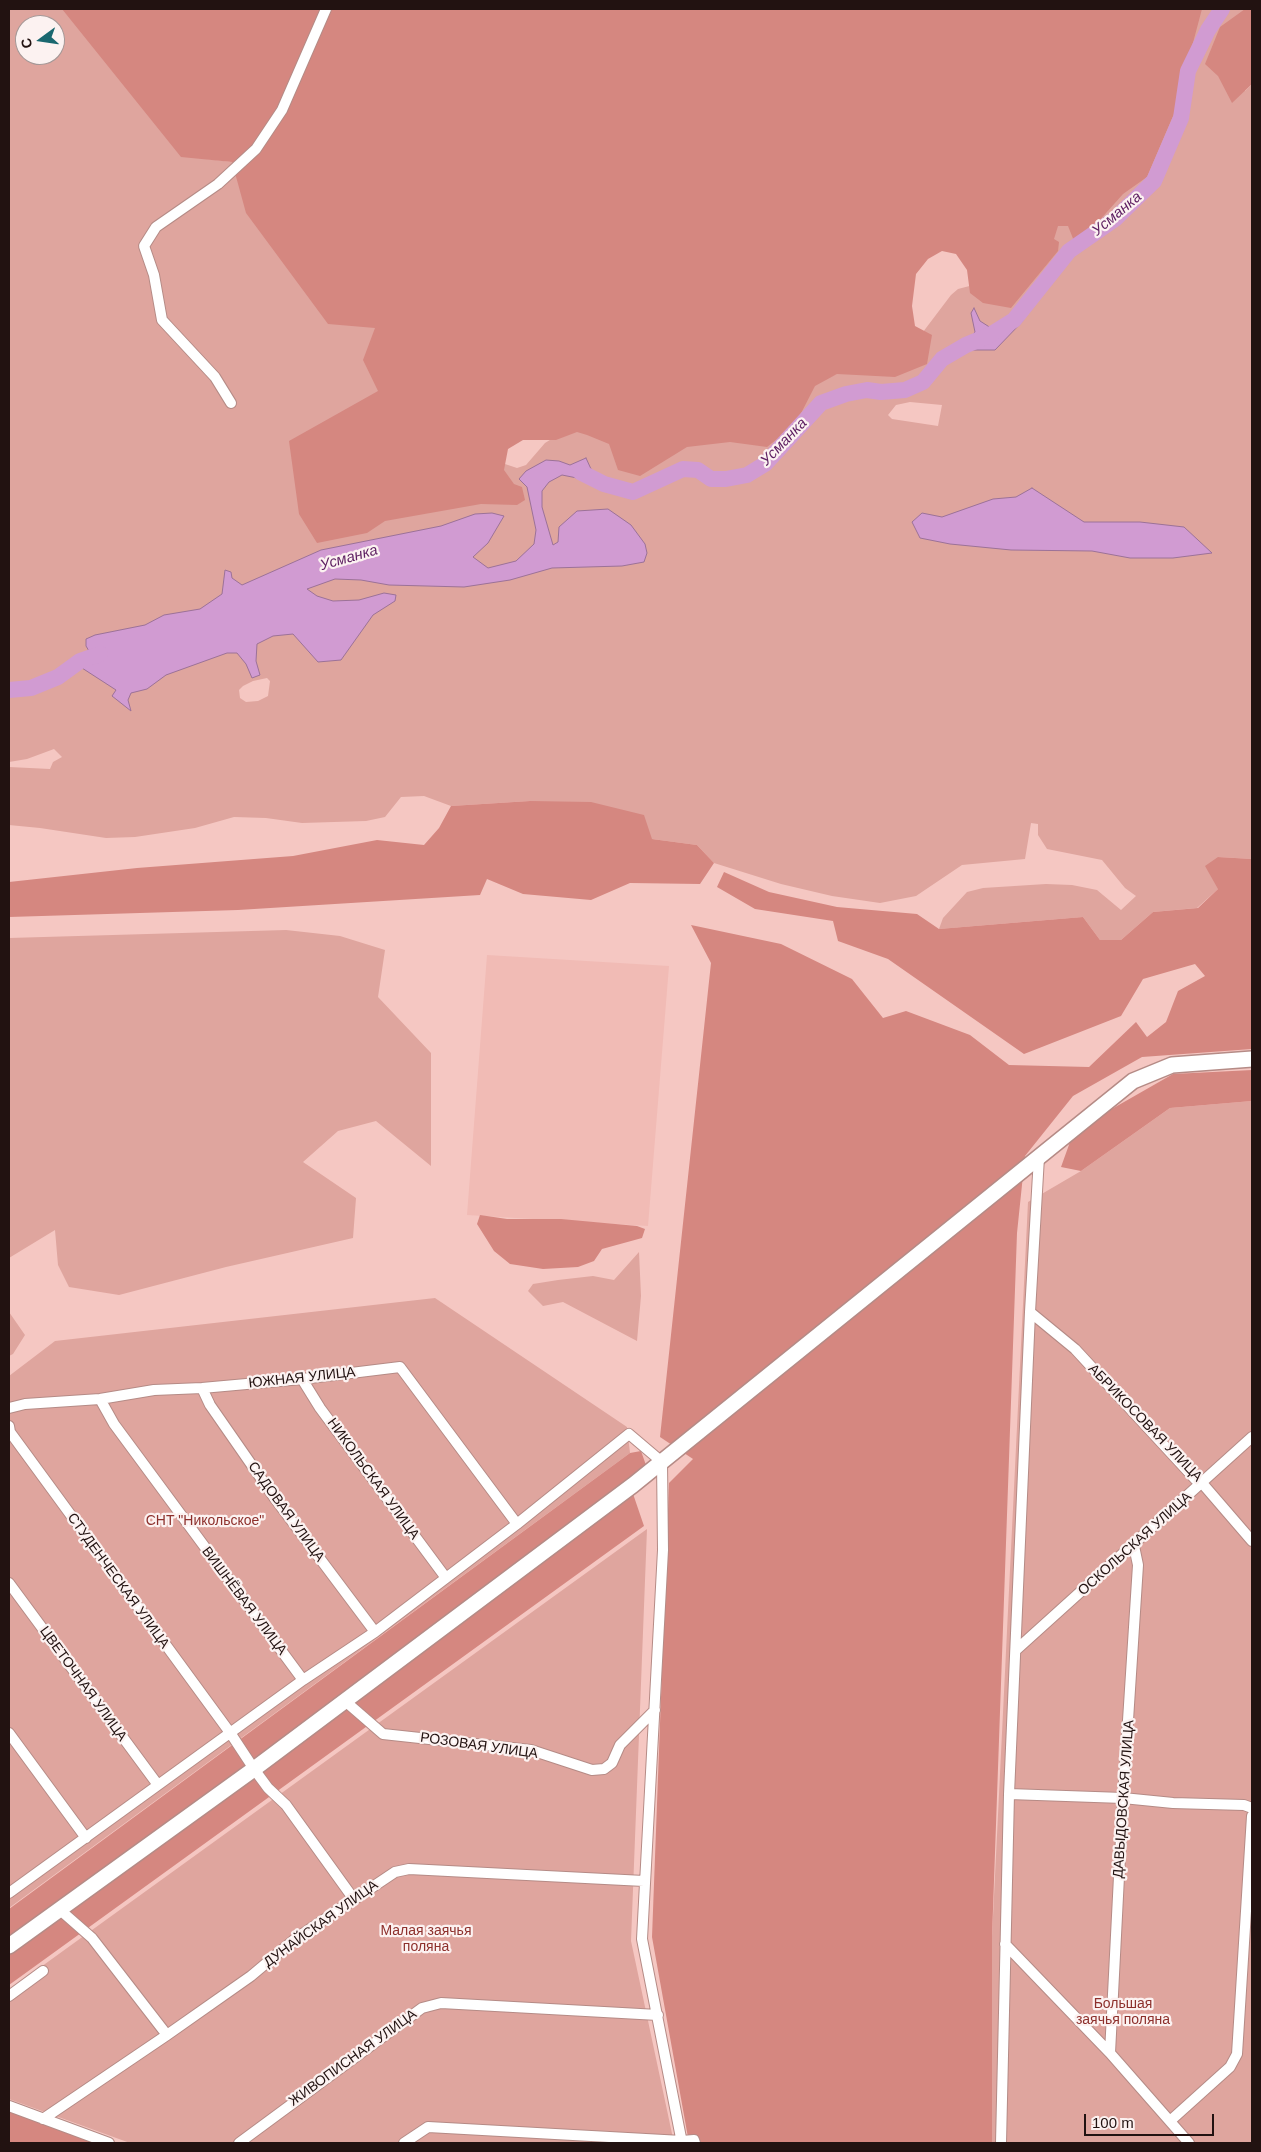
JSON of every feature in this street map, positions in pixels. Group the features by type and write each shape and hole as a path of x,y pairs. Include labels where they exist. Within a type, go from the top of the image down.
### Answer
{"street":[{"path":"231,403 215,377 162,320 154,274 144,246 156,227 218,184 256,149 282,110 326,9"},
{"path":"9,1946 346,1701 662,1462 1133,1081 1172,1065 1252,1059"},
{"path":"1001,2143 1009,1794 1030,1312 1039,1157"},
{"name":"АБРИКОСОВАЯ УЛИЦА","path":"1030,1312 1075,1349 1196,1480 1202,1483 1252,1541"},
{"name":"ЮЖНАЯ УЛИЦА","path":"9,1408 25,1404 100,1399 154,1390 202,1388 302,1379 400,1367 517,1524"},
{"name":"НИКОЛЬСКАЯ УЛИЦА","path":"302,1379 320,1408 446,1578"},
{"name":"САДОВАЯ УЛИЦА","path":"202,1388 210,1405 276,1500 375,1632"},
{"name":"ВИШНЁВАЯ УЛИЦА","path":"100,1399 114,1424 303,1680"},
{"name":"СТУДЕНЧЕСКАЯ УЛИЦА","path":"9,1426 10,1432 231,1734 254,1769 268,1788 286,1805 354,1898"},
{"path":"10,1890 86,1838 303,1680 375,1632 517,1524 629,1434 662,1462 663,1550 642,1939 682,2142"},
{"name":"ОСКОЛЬСКАЯ УЛИЦА","path":"1016,1650 1134,1546 1252,1437"},
{"name":"ДАВЫДОВСКАЯ УЛИЦА","path":"1110,2053 1123,1798 1138,1565 1134,1546"},
{"name":"ЦВЕТОЧНАЯ УЛИЦА","path":"9,1583 158,1785"},
{"name":"РОЗОВАЯ УЛИЦА","path":"346,1701 383,1734 531,1750 592,1770 604,1769 612,1763 620,1745 655,1710"},
{"path":"9,1733 86,1838"},
{"path":"1009,1794 1123,1798 1173,1803 1244,1805 1252,1808"},
{"path":"1170,2122 1230,2067 1237,2054 1252,1816"},
{"name":"ДУНАЙСКАЯ УЛИЦА","path":"43,2119 167,2035 251,1976 295,1940 354,1898 395,1872 409,1869 644,1881"},
{"path":"58,1910 92,1938 167,2035"},
{"path":"1005,1944 1110,2053 1189,2143"},
{"path":"9,1996 43,1971"},
{"name":"ЖИВОПИСНАЯ УЛИЦА","path":"239,2143 422,2008 441,2003 658,2015"},
{"path":"9,2106 109,2143"},
{"path":"404,2143 428,2126 682,2142 694,2140 696,2143"}],"shaded area":[{"path":"62,9 1202,9 1174,114 1147,177 1123,194 1090,231 1074,241 1068,226 1058,226 1054,239 1059,242 1058,251 1011,308 983,303 970,293 967,270 956,254 942,251 928,259 916,274 912,306 915,326 932,335 927,364 895,377 837,374 815,386 795,425 767,447 730,442 687,447 640,476 618,470 609,444 587,435 577,432 556,440 523,440 508,449 504,470 514,484 522,487 525,500 517,505 481,504 385,521 367,533 317,543 299,514 289,441 378,391 363,360 375,328 328,324 246,213 232,162 181,157"},
{"path":"1245,9 1252,9 1252,84 1232,103 1218,76 1205,64 1220,27"},
{"path":"530,801 591,802 644,815 652,839 697,845 714,863 700,884 630,883 591,900 523,894 487,879 480,895 238,910 9,917 9,882 137,868 293,856 377,840 424,845 439,828 451,806"},
{"path":"1218,857 1252,859 1252,1049 1142,1057 1073,1096 1025,1156 1017,1233 992,1937 992,2143 689,2143 652,1937 669,1483 693,1459 660,1437 711,963 691,925 781,944 852,979 883,1018 906,1011 970,1035 1009,1065 1089,1067 1136,1022 1147,1037 1166,1022 1178,991 1205,976 1195,964 1143,979 1121,1016 1024,1054 888,959 838,941 833,921 755,909 717,887 724,872 769,892 837,907 917,914 939,929 1083,917 1100,940 1121,940 1153,912 1198,908 1218,889 1205,866"},
{"path":"487,955 669,966 648,1226 467,1215"},
{"path":"1252,1070 1252,1101 1170,1108 1081,1171 1061,1167 1070,1142 1110,1110 1173,1074"},
{"path":"480,1215 507,1219 561,1219 637,1226 645,1229 642,1238 602,1249 594,1261 578,1267 543,1269 510,1264 494,1251 477,1224"},
{"path":"641,1451 647,1468 630,1485 644,1526 9,1985 9,1909 630,1453"},
{"path":"9,2108 108,2143 9,2143"}],"green space":[{"path":"9,9 301,9 207,159 232,162 236,176 289,128 499,462 517,468 526,465 545,443 558,435 793,395 923,332 951,295 958,289 981,283 1193,9 1252,9 1245,91 1252,84 1252,859 1218,857 1218,889 1197,908 1153,912 1121,940 1100,940 1083,917 939,929 943,918 967,892 983,888 1046,884 1072,885 1097,890 1121,910 1136,896 1125,888 1102,860 1047,849 1038,835 1038,824 1031,823 1025,859 962,865 916,896 880,903 832,896 781,884 714,863 697,845 652,839 530,801 451,806 424,796 401,797 385,817 366,821 302,823 266,818 234,817 195,828 135,837 106,838 9,825 9,767 50,769 53,762 62,757 54,749 27,759 9,762","holes":["910,402 942,405 938,426 892,419 888,415 896,405","267,678 270,681 268,696 258,701 246,702 240,698 239,690 243,686 253,681"]},
{"path":"286,930 340,936 385,950 378,997 431,1053 431,1166 376,1121 338,1131 303,1162 356,1198 353,1238 226,1267 119,1295 69,1287 58,1265 55,1230 9,1258 9,938"},
{"name":"Большая заячья поляна","path":"1252,1101 1252,2143 992,2143 992,1937 1028,1202 1081,1171 1170,1108"},
{"path":"639,1252 641,1296 637,1341 563,1302 543,1306 528,1291 533,1284 558,1280 593,1276 614,1280"},
{"name":"СНТ \"Никольское\"","path":"435,1298 627,1427 630,1453 9,1908 9,1376 55,1341"},
{"path":"9,1312 25,1335 13,1354 9,1356"},
{"name":"Малая заячья поляна","path":"647,1529 631,1941 674,2143 130,2143 9,2099 9,1990"}],"water":[{"path":"974,308 980,321 991,328 1010,317 1019,308 1027,312 1022,322 995,350 968,350 967,341 975,332 971,313"},
{"path":"586,458 591,469 601,478 598,486 582,479 562,475 549,482 542,491 542,507 553,545 558,542 559,527 577,511 608,509 631,525 645,544 647,553 644,562 622,566 552,568 510,580 464,587 389,585 361,580 335,579 307,589 317,596 333,601 359,600 384,593 396,595 395,601 373,615 341,660 318,662 293,634 273,636 257,644 256,661 260,675 252,678 246,664 237,653 227,653 166,675 147,689 131,693 128,700 131,711 112,696 116,690 82,668 80,661 89,651 86,646 86,639 95,635 145,625 164,615 200,609 222,594 225,570 231,572 232,578 242,585 321,550 441,526 475,514 492,513 504,516 488,543 473,557 488,568 516,561 534,544 536,530 527,487 519,479 526,471 546,460 559,461 570,465"},
{"path":"1032,488 1084,522 1140,522 1184,527 1212,553 1173,558 1130,558 1092,551 1011,550 950,544 920,538 912,522 922,513 942,517 993,499 1016,497"}],"waterway":[{"name":"Усманка","path":"580,472 604,484 633,492 683,469 698,470 711,479 726,479 747,475 765,464 821,403 846,394 867,390 881,392 905,390 923,382 942,359 966,345 990,335 1014,320 1069,251 1115,219 1154,181 1181,118 1188,71 1208,30 1222,9"},
{"name":"Усманка","path":"9,690 31,688 58,677 80,661 100,654"}]}
